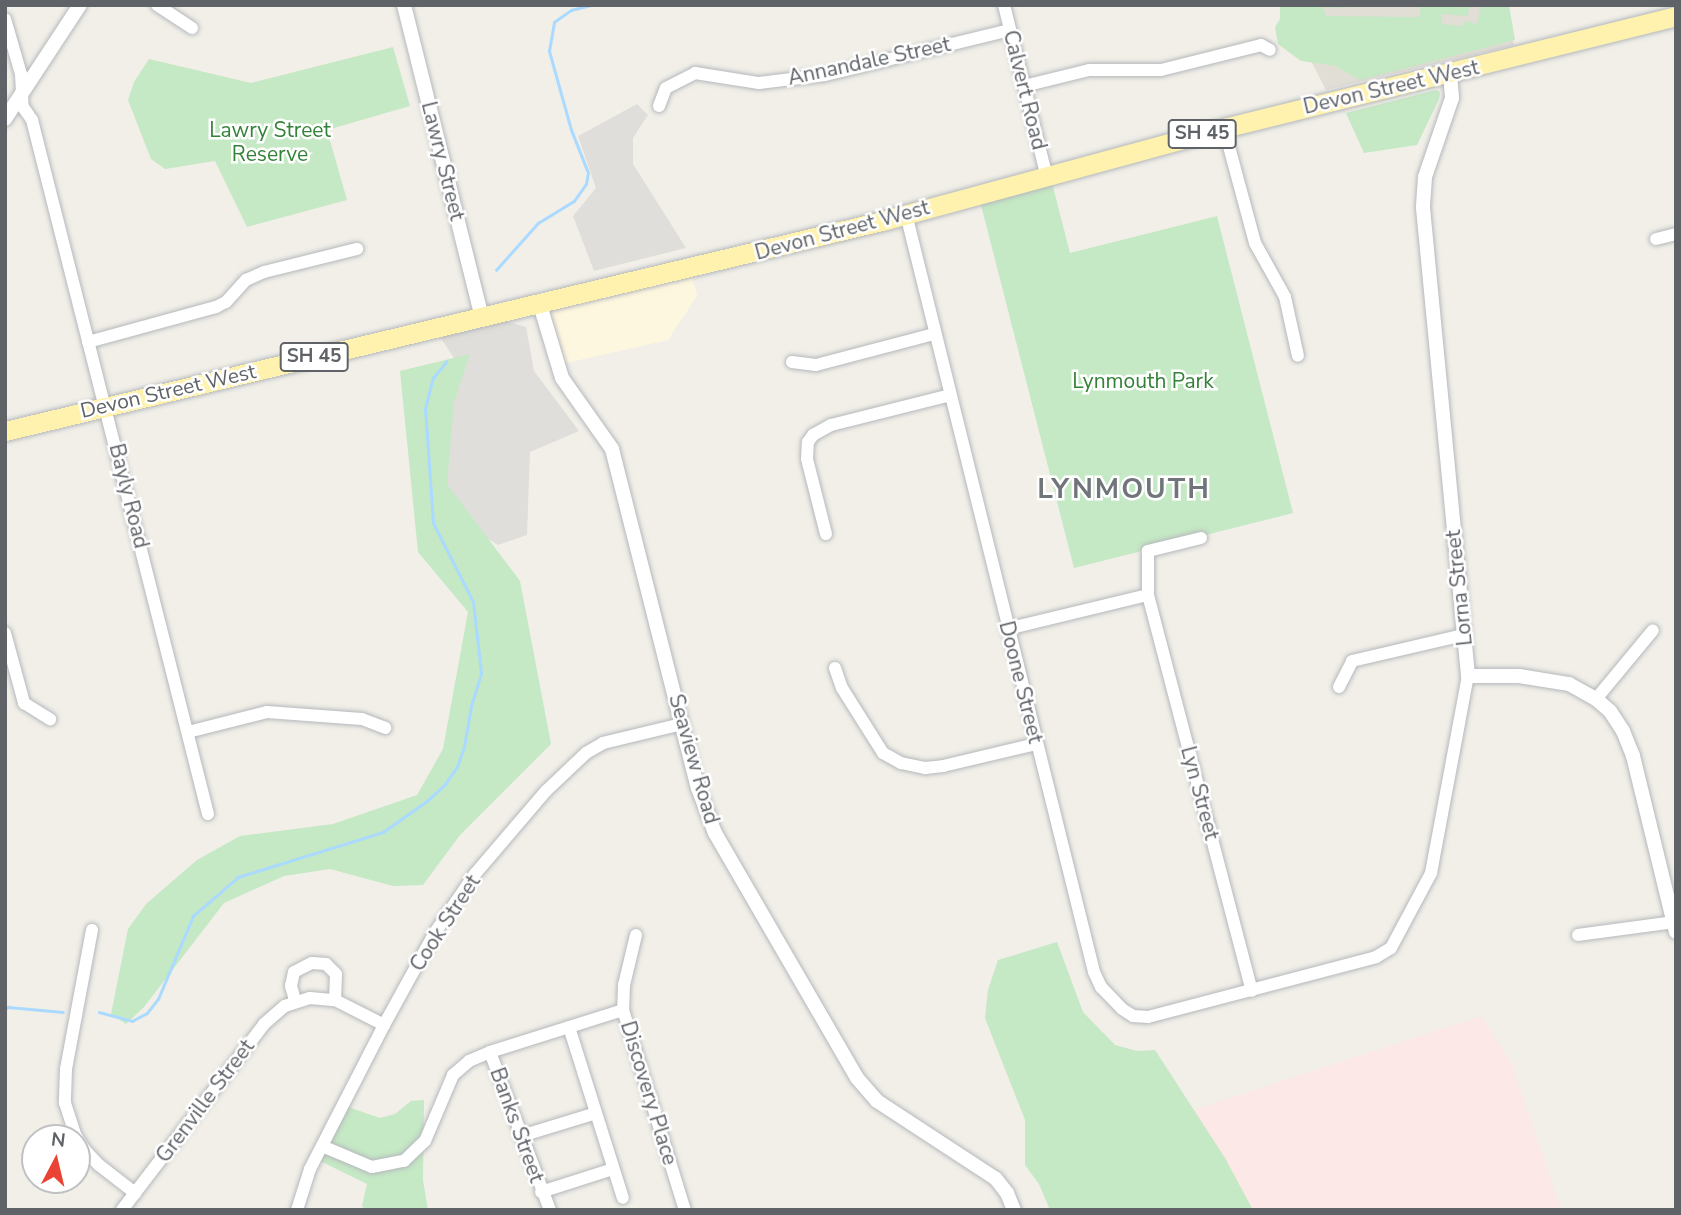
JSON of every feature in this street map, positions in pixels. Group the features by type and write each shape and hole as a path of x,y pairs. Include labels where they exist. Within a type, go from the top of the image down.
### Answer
{"main road":[{"name":"Devon Street West","path":"5,430 540,305 906,214 1224,128 1676,16"}],"street":[{"path":"5,119 80,5"},
{"path":"157,5 192,28"},
{"name":"Lawry Street","path":"404,5 482,318"},
{"name":"Calvert Road","path":"1004,5 1046,174"},
{"name":"Bayly Road","path":"5,19 22,74 23,107 32,120 208,814"},
{"name":"Annandale Street","path":"659,106 666,88 695,73 759,83 825,75 1010,30"},
{"path":"1024,86 1089,70 1161,70 1261,45 1270,50"},
{"name":"Lorna Street","path":"1252,991 1376,957 1397,942 1431,873 1468,676 1423,208 1425,177 1452,98 1450,74"},
{"path":"1224,128 1255,243 1285,297 1298,356"},
{"name":"Doone Street","path":"906,214 1094,972 1107,995 1129,1013 1143,1018 1252,991"},
{"path":"1656,239 1676,234"},
{"path":"88,342 216,307 226,302 246,280 264,272 357,249"},
{"name":"Seaview Road","path":"540,305 562,378 614,456 698,788 715,833 857,1078 888,1108 996,1179 1007,1193 1014,1210"},
{"path":"792,362 816,365 934,334"},
{"path":"826,534 807,459 808,442 813,435 831,425 950,395"},
{"name":"Lyn Street","path":"1201,538 1148,551 1148,595 1252,991"},
{"path":"1007,629 1148,595"},
{"path":"1596,698 1653,631"},
{"path":"5,633 24,703 50,719"},
{"path":"1339,687 1352,661 1464,635"},
{"path":"835,668 842,688 883,753 901,763 925,768 943,766 1036,744"},
{"path":"1468,676 1545,679 1569,684 1596,698 1610,711 1623,731 1633,756 1675,927 1578,935"},
{"path":"188,732 267,712 362,719 385,728"},
{"name":"Cook Street","path":"297,1210 310,1169 384,1026 449,909 475,874 570,765 603,743 682,723"},
{"path":"92,930 66,1069 65,1102 70,1121 84,1149 99,1165 135,1193"},
{"name":"Discovery Place","path":"636,935 624,985 622,1010 685,1210"},
{"path":"335,1000 336,974 326,964 312,963 294,972 291,986 296,1000 335,1000 384,1026"},
{"name":"Grenville Street","path":"122,1210 264,1024 296,1000"},
{"name":"Banks Street","path":"550,1210 490,1052 622,1010"},
{"path":"569,1027 623,1198"},
{"path":"322,1146 372,1167 391,1166 404,1161 425,1141 453,1075 469,1061 490,1052"},
{"path":"521,1136 596,1113"},
{"path":"541,1192 613,1169"}],"shaded area":[{"path":"1282,5 1504,5 1514,45 1326,90"},
{"path":"637,104 648,115 633,138 633,164 686,248 594,271 573,216 596,188 578,136"},
{"path":"691,272 697,296 668,340 557,365 545,307"},
{"path":"499,319 526,327 534,371 579,431 530,452 527,535 498,545 480,534 435,493 456,361 436,331"},
{"path":"1481,1016 1511,1063 1561,1210 1231,1210 1194,1110"}],"green space":[{"path":"1280,5 1345,5 1345,8 1323,7 1326,16 1419,17 1421,5 1469,5 1468,16 1441,14 1442,24 1461,26 1466,21 1477,24 1481,5 1509,5 1515,40 1360,80 1335,66 1301,61 1278,44 1275,27 1280,19"},
{"name":"Lawry Street Reserve","path":"393,47 410,106 327,130 347,200 247,227 215,161 165,169 151,159 128,100 134,82 149,59 251,83"},
{"path":"1436,90 1440,92 1439,99 1417,145 1364,153 1346,113"},
{"name":"Lynmouth Park","path":"1052,183 1070,253 1217,216 1293,513 1074,568 980,201"},
{"path":"470,354 454,403 447,484 520,581 551,744 460,835 423,885 393,886 330,869 284,876 224,903 144,1007 126,1024 111,1014 128,929 146,904 197,860 240,836 333,824 417,795 443,749 468,612 418,552 400,371"},
{"path":"1057,942 1083,1012 1115,1045 1137,1051 1155,1050 1225,1158 1253,1210 1050,1210 1039,1184 1025,1165 1025,1120 985,1018 988,990 998,960"},
{"path":"424,1100 423,1180 428,1210 365,1210 362,1206 367,1184 316,1159 342,1105 380,1118 395,1114 411,1101"}],"waterway":[{"path":"496,270 538,223 574,201 586,184 588,173 571,130 549,51 554,22 571,10 591,5"},
{"path":"99,1012 132,1021 147,1013 158,999 193,916 238,877 383,832 427,801 445,784 457,767 481,673 473,602 433,523 425,409 433,378 446,362"},
{"path":"5,1009 8,1007 63,1012"}],"district":[{"name":"LYNMOUTH","path":"1124,489"}]}
